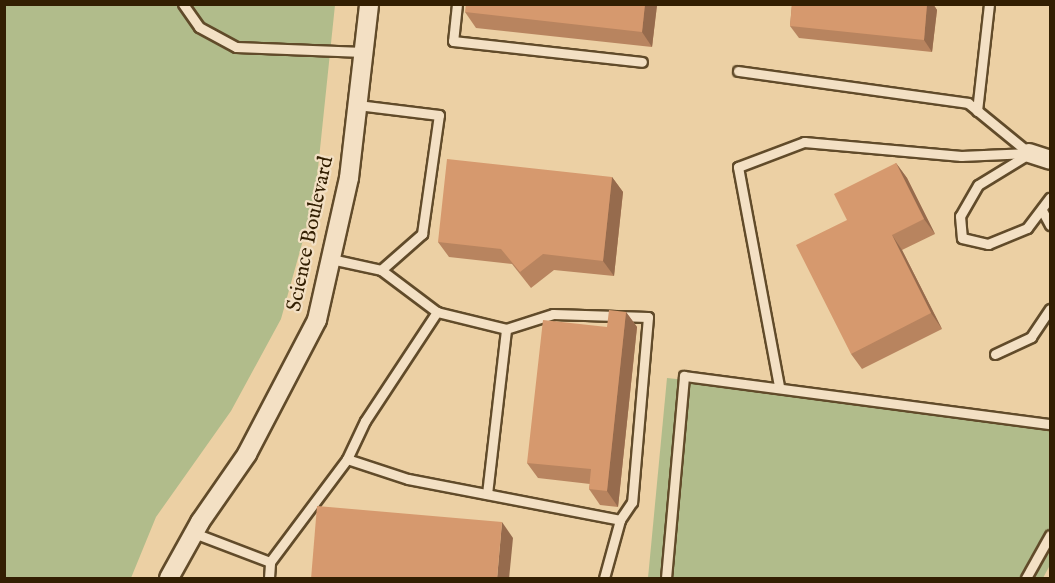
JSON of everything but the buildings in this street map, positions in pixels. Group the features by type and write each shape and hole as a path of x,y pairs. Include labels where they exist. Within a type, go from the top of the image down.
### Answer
{"street":[{"name":"Science Boulevard","path":"169,579 194,532 247,454 317,320 350,178 369,4"},
{"path":"1029,153 1050,160"}],"lane":[{"path":"183,4 199,27 236,47 363,52"},
{"path":"457,4 453,41 642,62"},
{"path":"977,111 989,4"},
{"path":"738,71 968,103 1029,153"},
{"path":"358,105 440,115 422,234 381,270"},
{"path":"779,386 738,167 804,142 961,156 1029,153"},
{"path":"1029,153 978,185 960,216 962,238 988,244 1027,228 1043,212 1050,198"},
{"path":"1043,212 1050,225"},
{"path":"331,259 381,270 437,312 506,329 553,314 648,317 632,502 620,520 603,579"},
{"path":"994,354 1031,337 1050,309"},
{"path":"269,579 270,561 347,459 365,421 437,312"},
{"path":"487,495 506,329"},
{"path":"666,579 684,376 779,386 1050,424"},
{"path":"347,459 408,479 620,520"},
{"path":"194,532 270,561"},
{"path":"1026,579 1050,535"}],"green space":[{"path":"4,5 335,5 315,197 281,319 231,411 156,517 131,578 5,578"},
{"path":"667,378 1050,418 1050,565 1043,578 648,578"}]}
